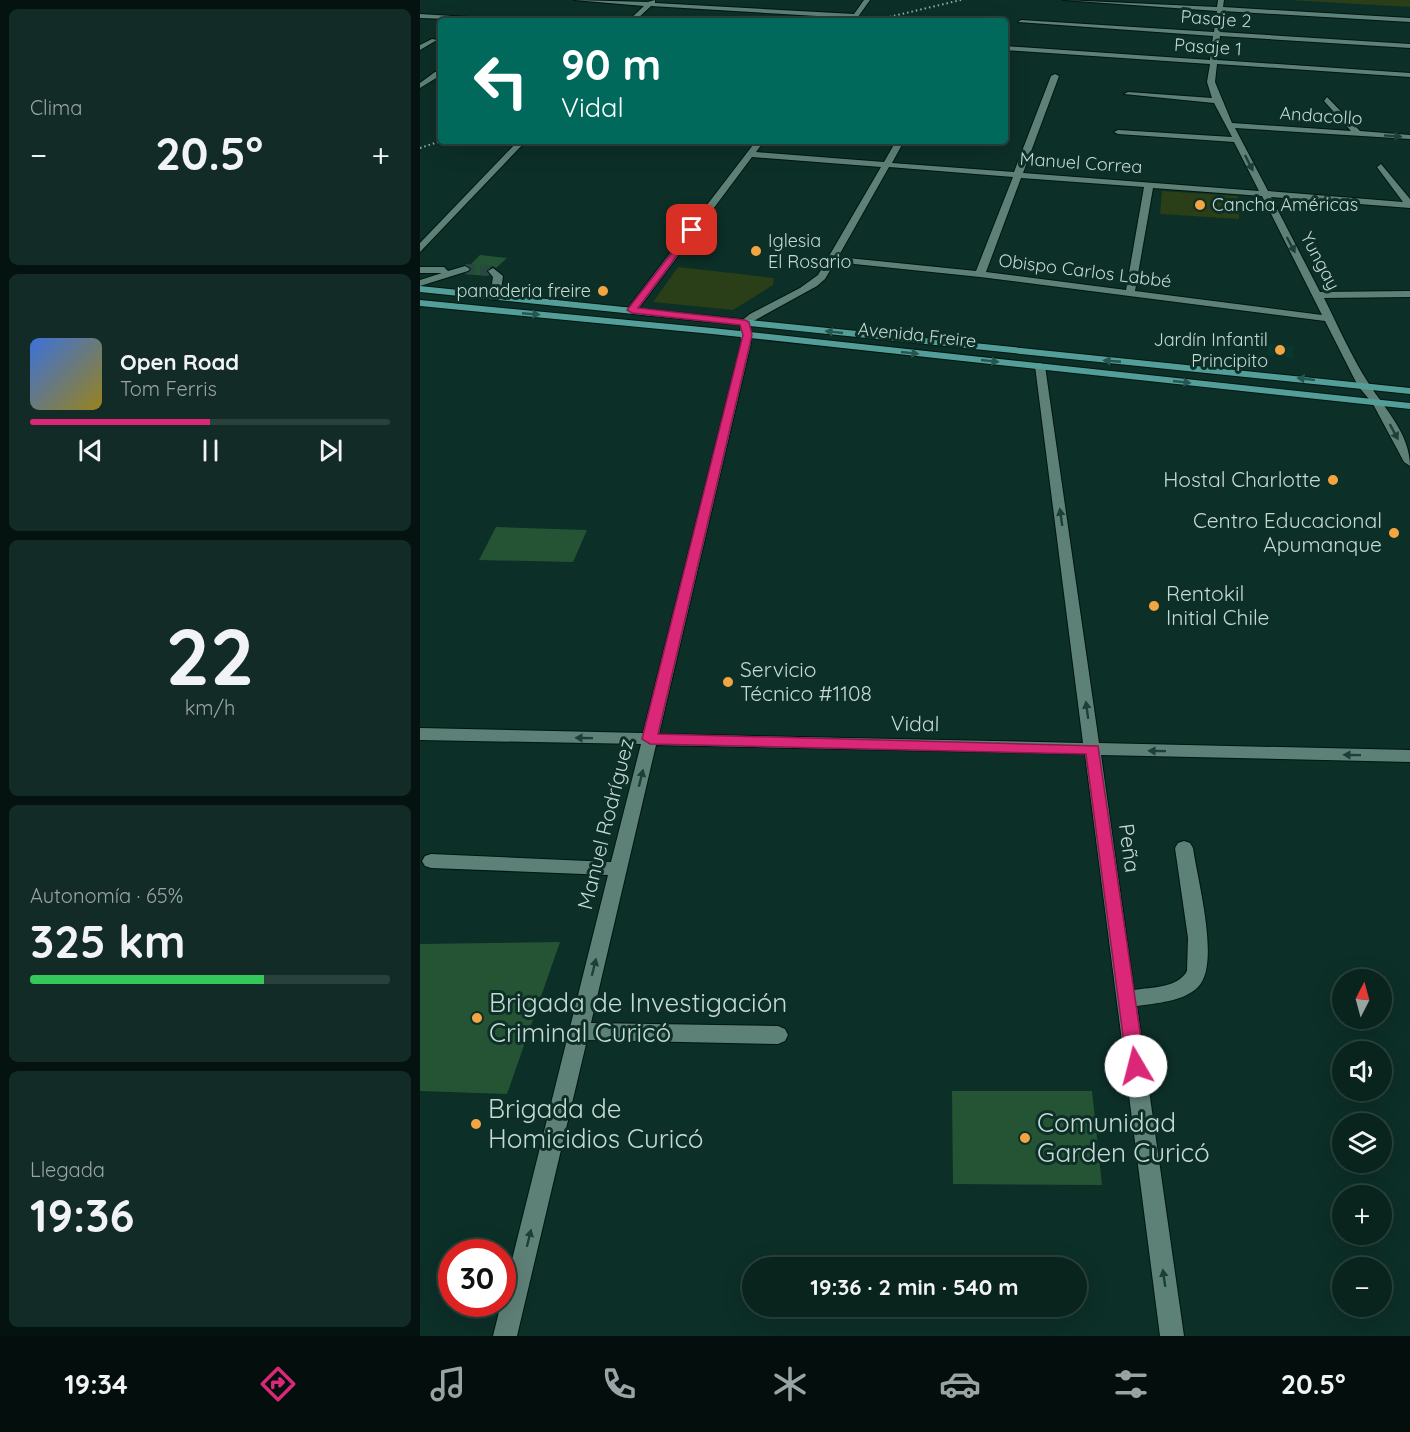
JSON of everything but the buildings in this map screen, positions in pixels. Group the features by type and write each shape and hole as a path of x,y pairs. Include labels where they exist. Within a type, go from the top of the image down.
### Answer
{"main road":[{"name":"Avenida Freire","path":"423,290 632,310 746,329 1040,366 1410,406"},
{"name":"Avenida Freire","path":"420,303 586,319 746,329 1410,391"},
{"path":"586,319 632,310"}],"street":[{"path":"577,0 651,2 841,18"},
{"path":"854,18 867,0"},
{"path":"1066,0 1410,20"},
{"name":"Yungay","path":"1221,0 1211,82 1217,101 1364,386 1378,403 1410,462"},
{"path":"634,18 651,2"},
{"path":"420,16 452,18"},
{"name":"Pasaje 2","path":"1021,22 1410,46"},
{"path":"420,48 434,40"},
{"name":"Pasaje 1","path":"1008,48 1410,75"},
{"path":"420,73 438,74"},
{"path":"420,86 438,75"},
{"path":"980,274 1054,76"},
{"path":"1128,94 1217,101"},
{"path":"1327,99 1357,133"},
{"name":"Andacollo","path":"1230,124 1410,137"},
{"path":"1118,132 1237,140"},
{"path":"420,249 519,144"},
{"path":"632,310 757,144"},
{"path":"746,329 758,312 816,283 834,259 889,165 899,144"},
{"name":"Manuel Correa","path":"749,154 1410,204"},
{"path":"1381,167 1410,204"},
{"path":"1130,293 1149,185"},
{"name":"Obispo Carlos Labbé","path":"834,259 980,274 1331,319"},
{"path":"420,270 460,270 420,283"},
{"path":"493,271 498,276 495,297"},
{"path":"1317,295 1410,294"},
{"name":"Manuel Rodríguez","path":"505,1336 650,739 746,329"},
{"name":"Peña","path":"1040,366 1172,1336"},
{"name":"Vidal","path":"420,734 1410,756"},
{"path":"1127,999 1175,991 1194,979 1200,960 1184,848"},
{"path":"431,861 618,869"},
{"path":"579,1031 778,1035"}],"shaded area":[{"path":"1289,0 1410,0 1410,7"},
{"name":"Cancha Américas","path":"1162,191 1238,196 1239,219 1160,214"},
{"path":"678,267 774,278 773,285 733,310 653,302"},
{"name":"Jardín Infantil Principito","path":"1268,343 1294,346 1293,358 1267,355"}],"tunnel":[{"path":"465,269 493,271"}],"railway":[{"path":"885,18 961,0"},
{"path":"420,148 438,142"}],"place":[{"name":"Cancha Américas","path":"1200,205"},
{"name":"Iglesia El Rosario","path":"756,251"},
{"name":"panaderia freire","path":"603,291"},
{"name":"Jardín Infantil Principito","path":"1280,350"},
{"name":"Hostal Charlotte","path":"1333,480"},
{"name":"Centro Educacional Apumanque","path":"1394,533"},
{"name":"Rentokil Initial Chile","path":"1154,606"},
{"name":"Servicio Técnico #1108","path":"728,682"},
{"name":"Brigada de Investigación Criminal Curicó","path":"477,1018"},
{"name":"Brigada de Homicidios Curicó","path":"476,1124"},
{"name":"Comunidad Garden Curicó","path":"1025,1138"}],"route":[{"path":"692,230 632,310 745,322 747,335 650,739 1093,749 1136,1066"}]}
